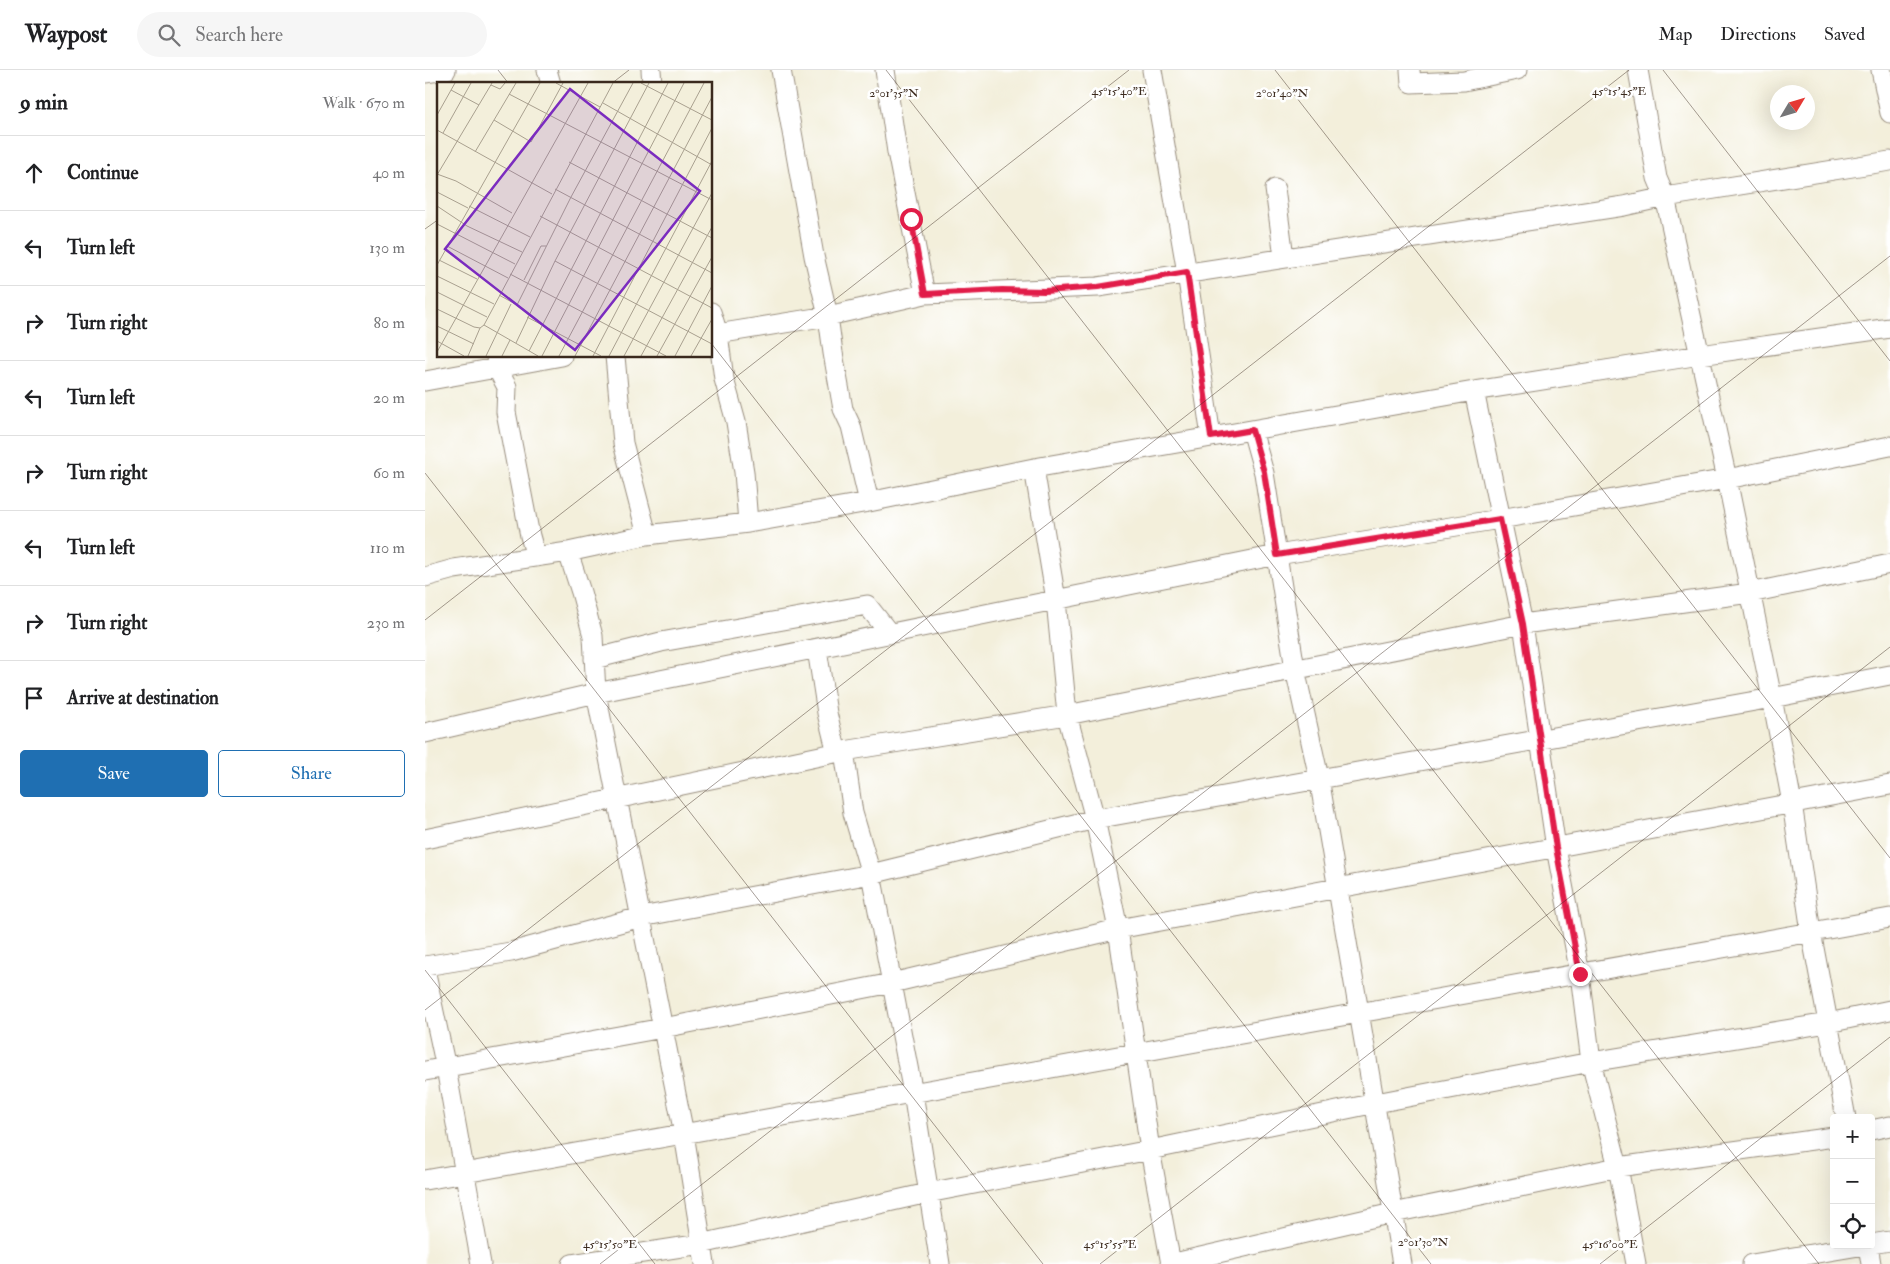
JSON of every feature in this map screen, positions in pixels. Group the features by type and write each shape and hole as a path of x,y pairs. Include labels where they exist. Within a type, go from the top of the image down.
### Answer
{"street":[{"path":"781,70 814,256 828,316 843,409 851,426 869,502"},
{"path":"885,70 897,152 925,294"},
{"path":"1152,70 1187,272 1211,437"},
{"path":"1410,70 1411,83 1464,81 1517,70"},
{"path":"1638,70 1657,178 1665,197 1700,355 1772,698 1792,803 1811,932 1845,1114"},
{"path":"1881,70 1890,113"},
{"path":"748,523 744,472 736,422 724,379 715,334 828,316 925,294 1002,290 1045,291 1098,287 1624,206 1665,197 1890,161"},
{"path":"1275,188 1283,257"},
{"path":"425,577 454,569 568,552 647,535 748,523 869,502 1034,468 1474,390 1890,328"},
{"path":"425,381 497,362 540,358"},
{"path":"615,358 623,443 647,535"},
{"path":"497,362 507,387 506,412 528,527 536,557"},
{"path":"1474,390 1523,624 1556,848 1580,974 1591,1062 1618,1167 1636,1264"},
{"path":"1252,430 1264,472 1295,669 1319,778 1402,1264"},
{"path":"425,733 596,693 1277,555 1500,519 1727,479 1890,446"},
{"path":"1034,468 1056,600 1067,715 1095,819 1118,928 1150,1150 1170,1264 1393,1213 1618,1167 1830,1138"},
{"path":"568,552 593,636 596,693 684,1134 705,1264"},
{"path":"425,839 840,752 1067,715 1523,624 1750,593 1890,564"},
{"path":"594,659 661,642 867,605 890,634"},
{"path":"817,649 827,714 840,752 853,813 871,874 913,1093 940,1264"},
{"path":"425,966 511,952 641,917 871,874 1095,819 1772,698 1890,675"},
{"path":"425,1071 663,1028 892,983 1118,928 1890,785"},
{"path":"425,1180 1890,918"},
{"path":"425,970 481,1264"},
{"path":"572,1264 701,1244 928,1193 1150,1150 1376,1103 1591,1062 1828,1023 1890,1010"},
{"path":"1875,1129 1890,1126"},
{"path":"1875,1244 1890,1241"},
{"path":"1752,1264 1844,1249"},
{"path":"1869,1249 1871,1264"}],"route":[{"path":"911,219 925,294 1002,290 1045,291 1098,287 1187,272 1211,437 1252,430 1255,447 1264,472 1277,555 1500,519 1523,624 1556,848 1580,974"}]}
